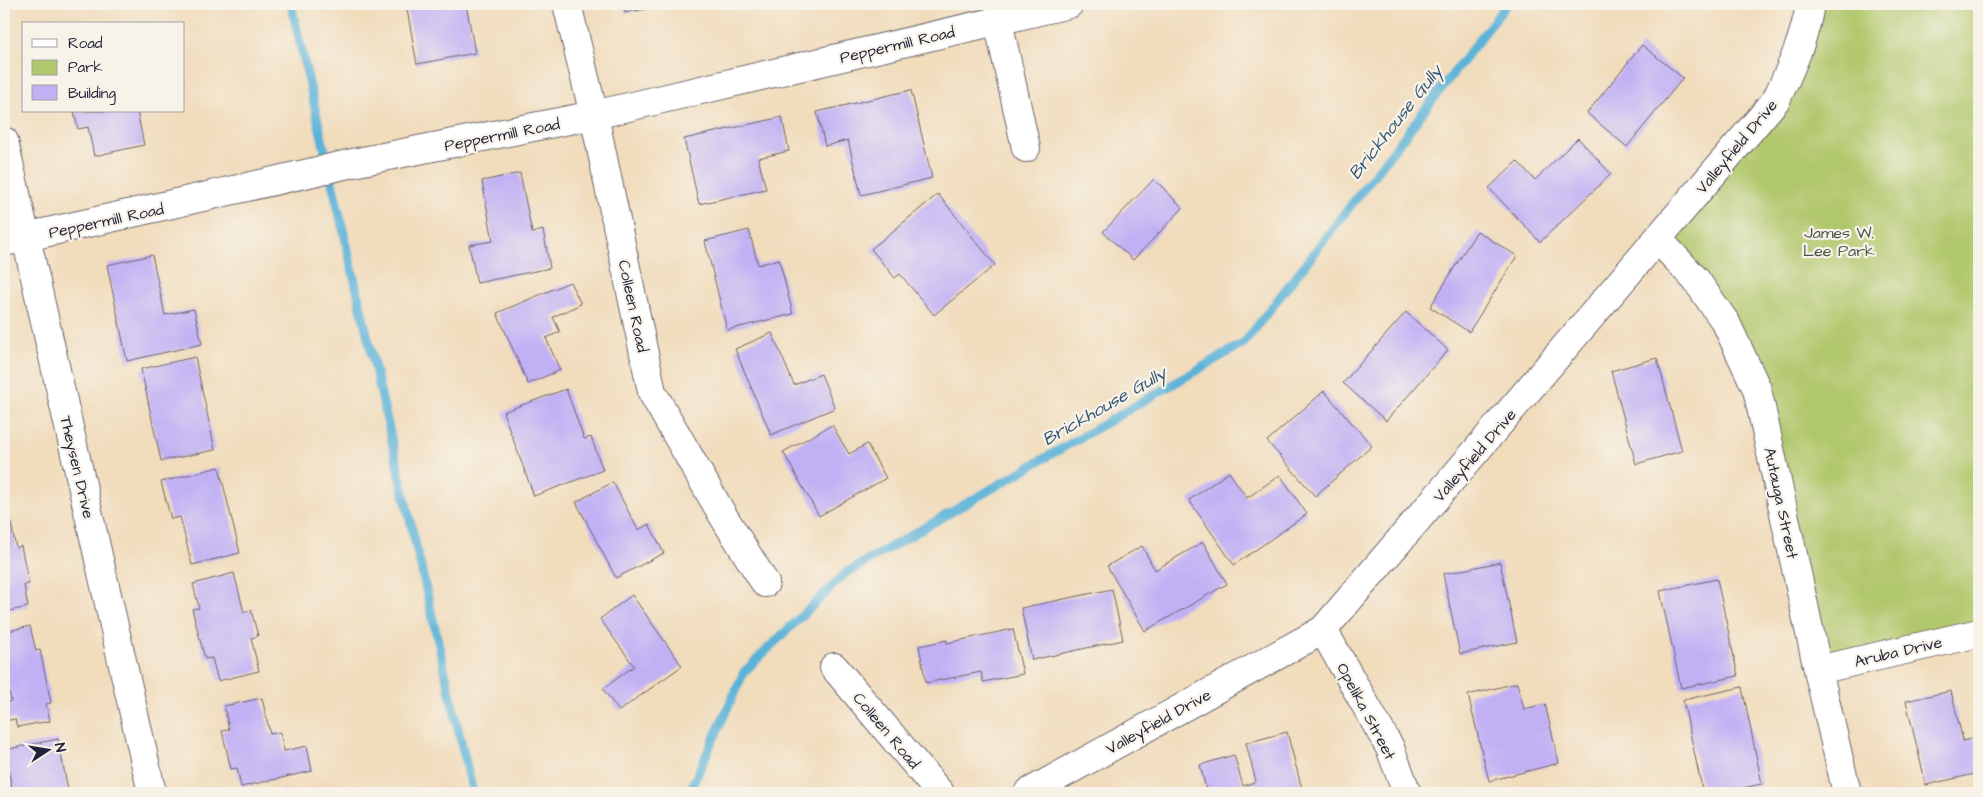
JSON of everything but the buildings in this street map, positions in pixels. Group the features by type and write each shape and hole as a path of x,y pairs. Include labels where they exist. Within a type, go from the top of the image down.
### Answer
{"street":[{"name":"Colleen Road","path":"567,4 594,115 652,392 722,514 765,583"},
{"name":"Peppermill Road","path":"15,240 353,163 594,115 1069,4"},
{"name":"Valleyfield Drive","path":"1028,793 1323,630 1776,100 1795,59 1807,23 1810,4"},
{"path":"998,21 1026,148"},
{"name":"Theysen Drive","path":"4,141 15,240 152,793"},
{"name":"Autauga Street","path":"1658,239 1696,280 1726,324 1757,389 1818,670 1847,793"},
{"name":"Opelika Street","path":"1323,630 1390,748 1407,793"},
{"name":"Aruba Drive","path":"1818,670 1979,633"},
{"name":"Colleen Road","path":"834,668 940,793"}],"green space":[{"name":"James W. Lee Park","path":"1810,4 1979,4 1979,633 1818,670 1757,389 1658,239 1776,100"}],"waterway":[{"path":"291,4 473,793"},
{"name":"Brickhouse Gully","path":"689,793 744,672 846,573 1244,343 1507,4"}]}
